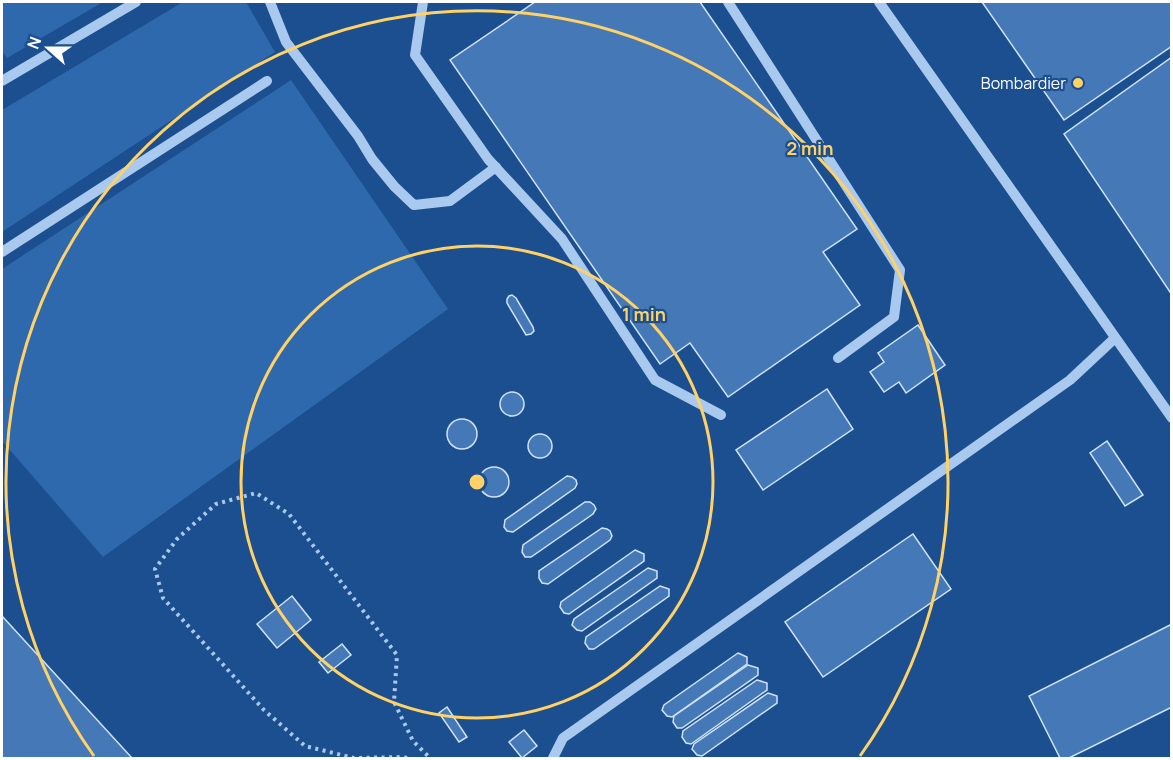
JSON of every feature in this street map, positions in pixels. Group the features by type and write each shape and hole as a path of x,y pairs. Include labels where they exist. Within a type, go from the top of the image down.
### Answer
{"lane":[{"path":"2,81 136,2"},
{"path":"270,2 286,42 358,136 372,159 394,186 414,205 450,201 496,167"},
{"path":"423,2 415,55 488,159 562,239 655,380 721,416"},
{"path":"728,2 900,270 894,317 838,358"},
{"path":"879,2 1172,418"},
{"path":"2,252 267,81"},
{"path":"553,759 563,738 1070,380 1115,338"}],"path":[{"path":"407,759 404,757 354,758 305,746 264,710 163,598 155,569 177,539 216,504 256,493 289,514 397,655 394,702 413,741 430,759"}],"shaded area":[{"path":"2,2 103,2 7,58 2,51"},
{"path":"183,2 246,2 275,52 2,232 2,110"},
{"path":"291,80 448,309 103,557 2,441 2,269"}],"building":[{"path":"535,2 700,2 857,229 823,252 860,305 728,397 690,343 660,364 450,60"},
{"name":"Bombardier","path":"982,2 1172,2 1172,46 1064,120"},
{"name":"Bombardier","path":"1172,57 1172,295 1064,134"},
{"path":"512,295 533,327 534,331 531,334 526,335 507,303 507,299"},
{"path":"918,325 945,365 906,393 899,382 884,392 870,372 884,362 878,353"},
{"path":"827,389 853,429 763,490 736,450"},
{"path":"512,392 521,395 524,404 521,413 512,416 503,413 500,404 503,395"},
{"path":"462,419 468,420 476,428 476,440 468,448 462,449 456,448 448,440 447,434 448,428 456,420"},
{"path":"540,434 549,437 552,446 549,455 540,458 531,455 528,446 531,437"},
{"path":"1107,441 1143,495 1125,506 1090,453"},
{"path":"494,467 500,468 508,476 508,488 500,496 494,497 488,496 480,488 479,482 480,476 488,468"},
{"path":"567,476 576,480 575,488 513,532 507,531 504,527 505,520"},
{"path":"585,502 594,505 596,509 593,514 531,557 525,557 522,552 523,545"},
{"path":"602,528 610,531 612,536 610,540 548,584 542,583 539,571"},
{"path":"913,534 951,589 823,677 785,622"},
{"path":"635,550 644,554 644,561 569,614 564,613 560,607 561,602"},
{"path":"648,568 657,571 657,578 582,631 572,625 574,619"},
{"path":"660,586 669,589 669,596 594,649 589,649 585,643 586,637"},
{"path":"292,596 311,620 277,648 257,624"},
{"path":"2,616 132,758 2,758"},
{"path":"1172,624 1172,707 1069,758 1060,758 1029,696"},
{"path":"342,644 351,655 328,673 319,662"},
{"path":"738,653 747,657 747,664 672,717 667,716 662,710 664,705"},
{"path":"748,665 758,668 758,675 682,728 677,728 673,722 674,716"},
{"path":"757,680 767,683 767,690 691,744 686,743 682,737 683,731"},
{"path":"768,693 777,696 777,703 702,756 697,755 692,749 694,744"},
{"path":"447,707 467,737 459,742 439,713"},
{"path":"524,730 537,746 522,758 509,742"}],"place":[{"name":"Bombardier","path":"1078,83"}]}
